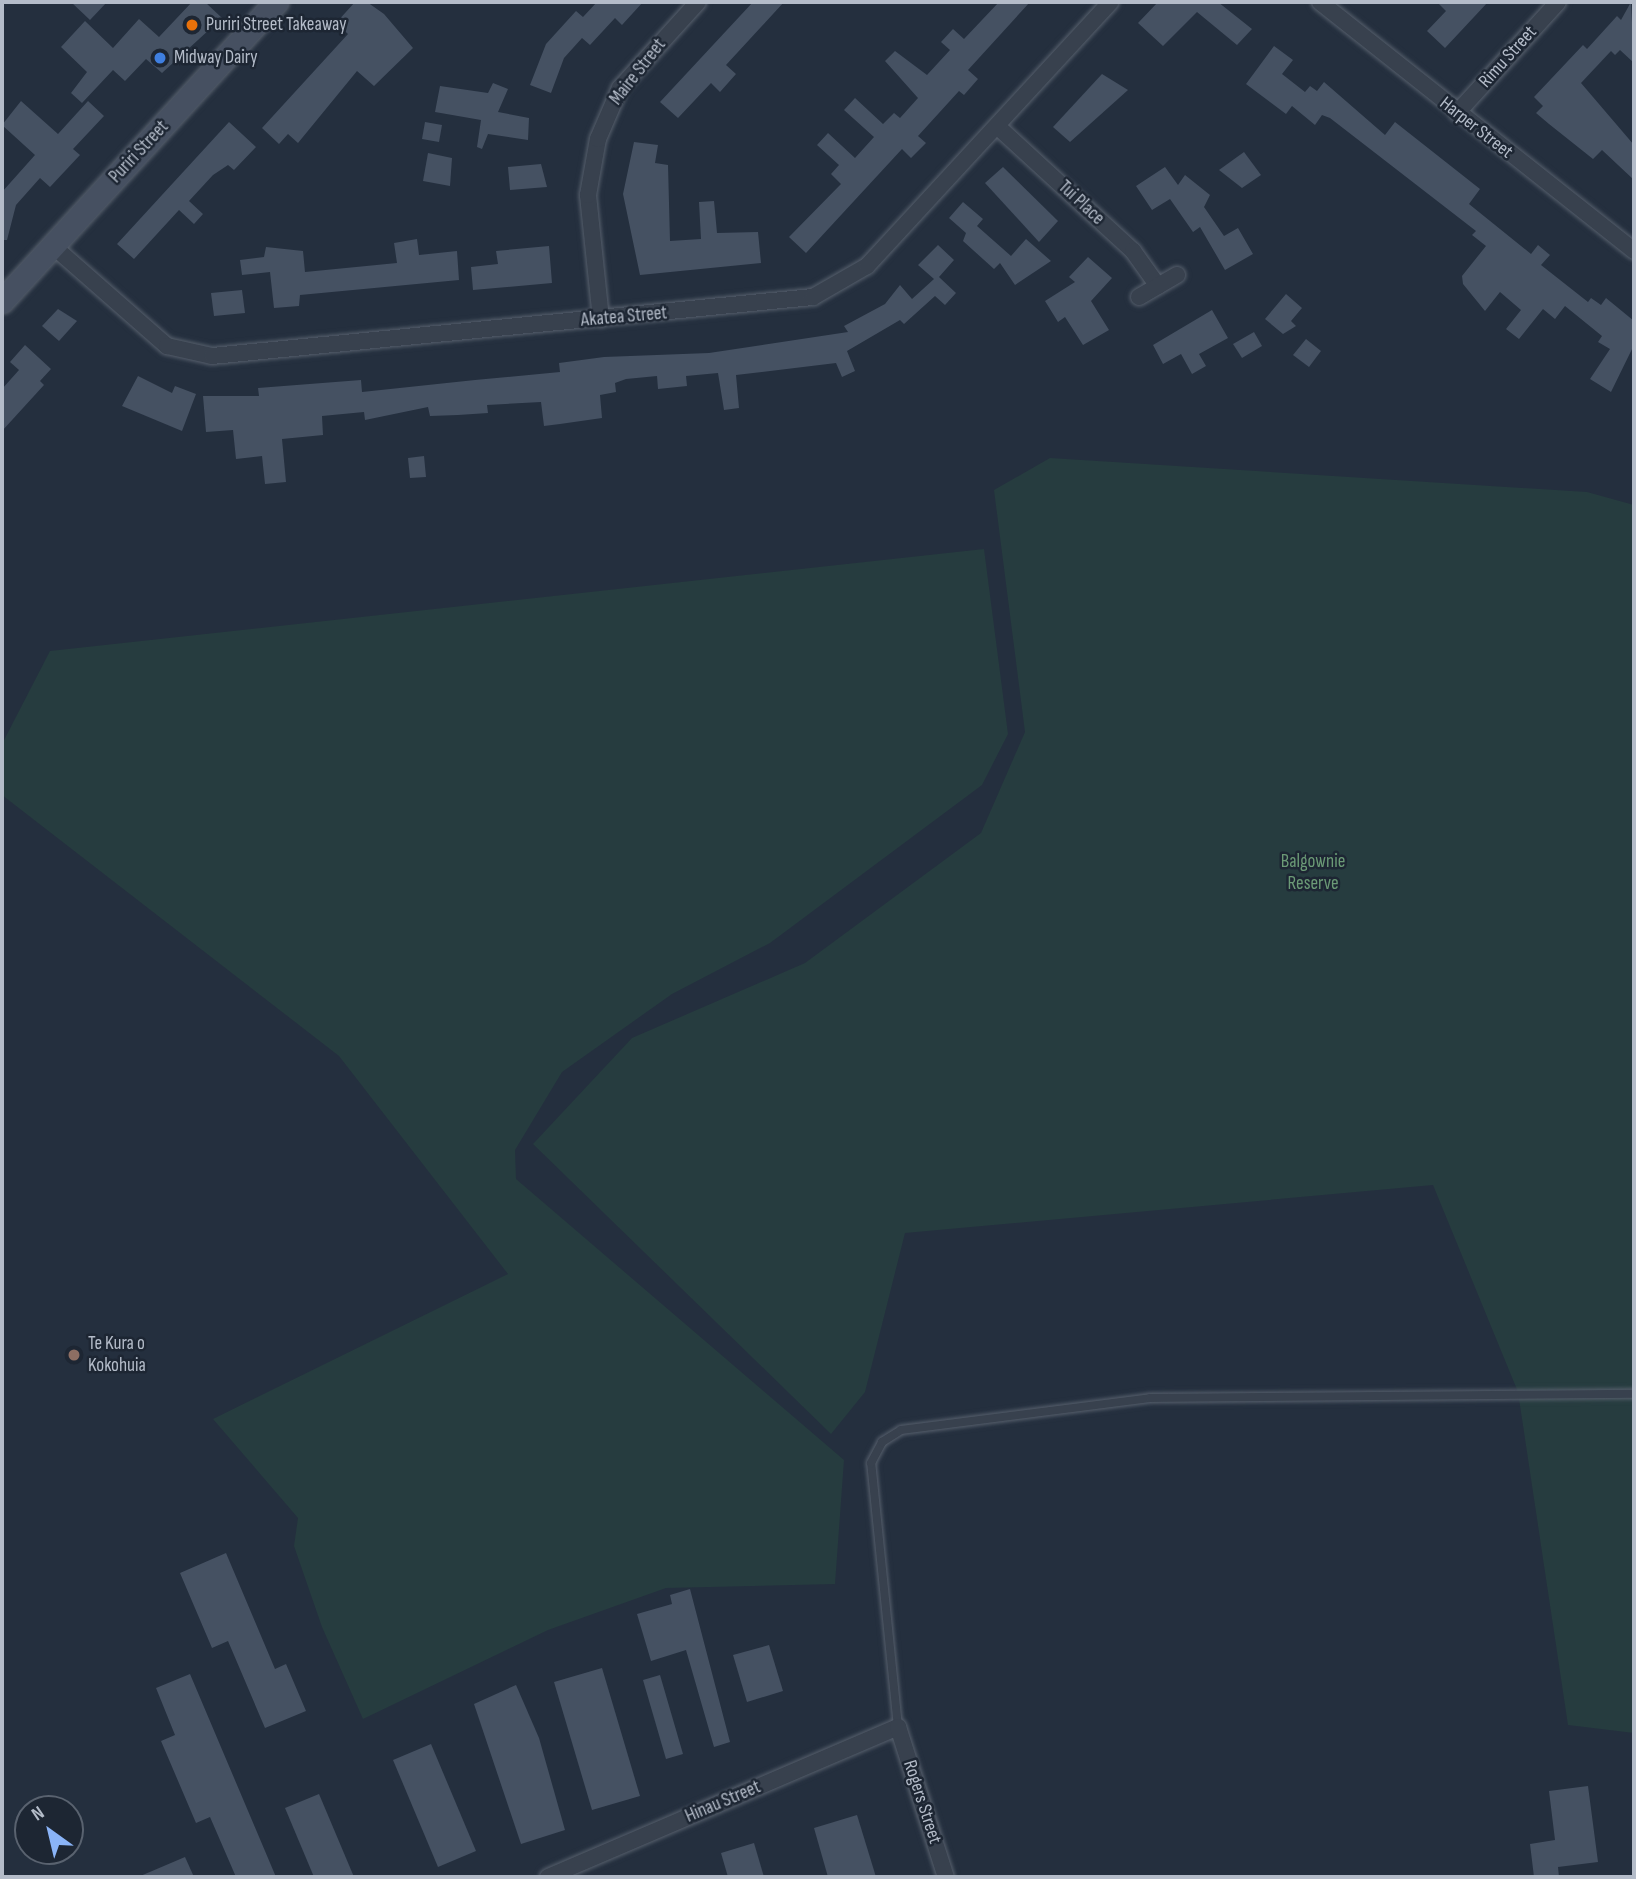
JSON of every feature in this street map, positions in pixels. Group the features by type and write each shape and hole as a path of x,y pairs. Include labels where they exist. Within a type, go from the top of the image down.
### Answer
{"main road":[{"name":"Puriri Street","path":"2,301 276,2"}],"street":[{"name":"Maire Street","path":"601,319 588,195 598,139 620,88 698,2"},
{"name":"Akatea Street","path":"53,246 146,331 186,352 244,354 789,302 834,289 867,266 1111,2"},
{"name":"Harper Street","path":"1320,2 1634,251"},
{"name":"Rimu Street","path":"1457,113 1558,2"},
{"name":"Tui Place","path":"997,126 1133,251 1158,286"},
{"path":"1139,297 1177,275"},
{"name":"Hinau Street","path":"548,1877 898,1727"},
{"name":"Rogers Street","path":"898,1727 946,1877"}],"lane":[{"path":"898,1727 871,1463 882,1443 901,1430 1150,1398 1634,1394"}],"green space":[{"name":"Balgownie Reserve","path":"1050,458 1587,492 1634,505 1634,1733 1568,1725 1518,1392 1433,1185 905,1233 865,1392 831,1434 533,1144 632,1038 805,963 981,833 1025,732 994,490"},
{"path":"984,549 1008,734 982,785 770,943 672,994 562,1072 515,1150 516,1179 844,1460 835,1584 666,1588 548,1630 363,1719 322,1627 294,1546 298,1518 213,1419 508,1274 339,1056 2,795 2,744 50,651"}],"building":[{"path":"71,2 107,2 90,20"},
{"path":"192,2 205,2 222,18 162,73 146,59 125,81 113,70 82,103 71,93 87,72 61,47 85,21 113,48 139,19 159,37"},
{"path":"355,2 367,2 384,14 413,48 374,86 357,71 298,143 288,134 279,144 262,128 348,34 336,23"},
{"path":"597,2 643,2 622,25 615,18 590,45 582,38 564,58 551,93 530,85 546,44 576,11 583,17"},
{"path":"753,2 784,2 726,65 736,74 720,92 711,83 678,118 660,102"},
{"path":"999,2 1030,2 968,70 978,79 964,95 959,91 918,136 926,143 911,158 902,149 806,253 789,237 841,184 831,174 839,165 817,145 828,133 855,158 874,137 844,110 855,98 883,124 894,113 900,118 918,98 885,61 895,51 927,75 950,50 941,42 953,29 964,39"},
{"path":"1158,2 1218,2 1252,29 1237,45 1197,12 1163,46 1138,23"},
{"path":"1437,2 1488,2 1445,48 1427,31 1446,11"},
{"path":"1631,2 1634,63 1620,50 1615,55 1611,51 1581,83 1634,145 1634,180 1602,150 1593,159 1549,124 1536,113 1543,106 1534,97 1583,45 1587,49 1617,16 1621,20"},
{"path":"1274,46 1293,60 1282,74 1305,92 1310,86 1317,91 1324,82 1385,135 1395,122 1480,189 1469,204 1531,254 1538,245 1550,255 1541,265 1588,302 1591,298 1601,305 1606,298 1634,321 1634,345 1611,392 1590,379 1610,349 1598,342 1602,336 1565,306 1555,319 1543,309 1519,339 1506,329 1521,310 1500,292 1485,311 1463,284 1462,276 1486,246 1472,235 1476,231 1330,118 1322,115 1315,125 1292,106 1286,114 1246,84"},
{"path":"1102,74 1128,90 1070,142 1053,127"},
{"path":"493,83 508,89 498,112 529,118 528,140 488,134 482,149 477,147 481,120 435,112 440,86 488,93"},
{"path":"21,101 58,134 88,101 104,116 73,149 80,155 50,187 40,178 16,205 7,240 2,240 2,192 35,155 2,125"},
{"path":"229,122 256,147 234,170 228,165 213,175 189,201 203,214 194,224 179,210 134,259 117,244"},
{"path":"425,122 442,125 439,142 422,139"},
{"path":"634,142 658,145 655,163 668,165 670,241 701,239 699,202 714,201 717,233 758,232 761,263 640,275 623,194"},
{"path":"1244,152 1261,175 1242,188 1219,170"},
{"path":"428,153 452,158 450,186 423,181"},
{"path":"541,164 547,187 510,190 508,167"},
{"path":"1003,167 1058,221 1039,242 985,183"},
{"path":"1165,167 1178,185 1185,175 1210,195 1204,207 1224,236 1238,228 1253,254 1225,270 1200,227 1193,232 1170,199 1152,210 1136,186"},
{"path":"963,202 983,219 977,226 1011,256 1026,239 1051,261 1015,285 1000,263 994,269 963,241 966,233 949,218"},
{"path":"417,239 419,255 457,251 459,280 300,295 299,306 274,308 270,272 242,275 240,260 264,257 266,247 303,251 305,272 397,263 394,243"},
{"path":"938,245 954,260 939,277 956,293 945,305 935,296 904,324 900,320 847,351 855,371 842,377 836,363 736,375 739,408 724,410 718,373 686,376 687,386 658,389 657,376 626,379 615,383 616,392 600,395 602,418 544,426 541,402 487,405 488,413 458,415 430,416 428,407 365,420 364,412 322,416 323,435 282,439 286,482 265,484 262,456 236,459 233,430 206,432 203,396 259,396 258,388 361,380 362,392 560,372 559,363 604,357 709,353 848,332 844,326 885,304 900,285 912,299 934,279 918,265"},
{"path":"549,246 552,283 473,290 471,267 498,264 496,251"},
{"path":"1088,257 1112,278 1091,301 1109,330 1083,345 1065,317 1058,322 1045,301 1075,282 1069,277"},
{"path":"242,290 245,313 214,316 211,293"},
{"path":"1286,294 1302,308 1291,321 1296,326 1283,334 1265,319"},
{"path":"58,309 77,321 59,341 42,326"},
{"path":"1212,310 1228,338 1199,354 1206,366 1192,374 1181,354 1163,364 1153,345"},
{"path":"1254,332 1262,346 1242,358 1233,344"},
{"path":"1306,339 1321,351 1309,367 1293,355"},
{"path":"25,345 51,369 40,381 44,385 2,431 2,389 19,370 10,362"},
{"path":"138,376 172,393 175,386 196,394 182,431 122,406"},
{"path":"424,456 426,477 410,478 408,458"},
{"path":"226,1553 275,1669 286,1664 306,1711 265,1728 228,1641 212,1648 180,1573"},
{"path":"690,1589 730,1742 714,1747 686,1650 651,1661 637,1614 672,1604 670,1595"},
{"path":"769,1645 783,1691 747,1702 733,1655"},
{"path":"602,1668 640,1796 592,1810 554,1682"},
{"path":"190,1674 276,1877 236,1877 210,1817 196,1823 161,1741 175,1735 156,1688"},
{"path":"660,1675 683,1754 666,1759 643,1680"},
{"path":"516,1685 539,1738 565,1830 521,1844 474,1704"},
{"path":"431,1744 476,1851 438,1867 393,1760"},
{"path":"1588,1786 1598,1862 1558,1867 1559,1877 1534,1877 1530,1844 1555,1840 1549,1791"},
{"path":"319,1794 354,1877 314,1877 285,1808"},
{"path":"857,1815 876,1877 828,1877 814,1828"},
{"path":"754,1843 764,1877 728,1877 721,1853"},
{"path":"185,1857 194,1877 138,1877"}],"place":[{"name":"Puriri Street Takeaway","path":"192,25"},
{"name":"Midway Dairy","path":"160,58"},
{"name":"Te Kura o Kokohuia","path":"74,1355"}]}
